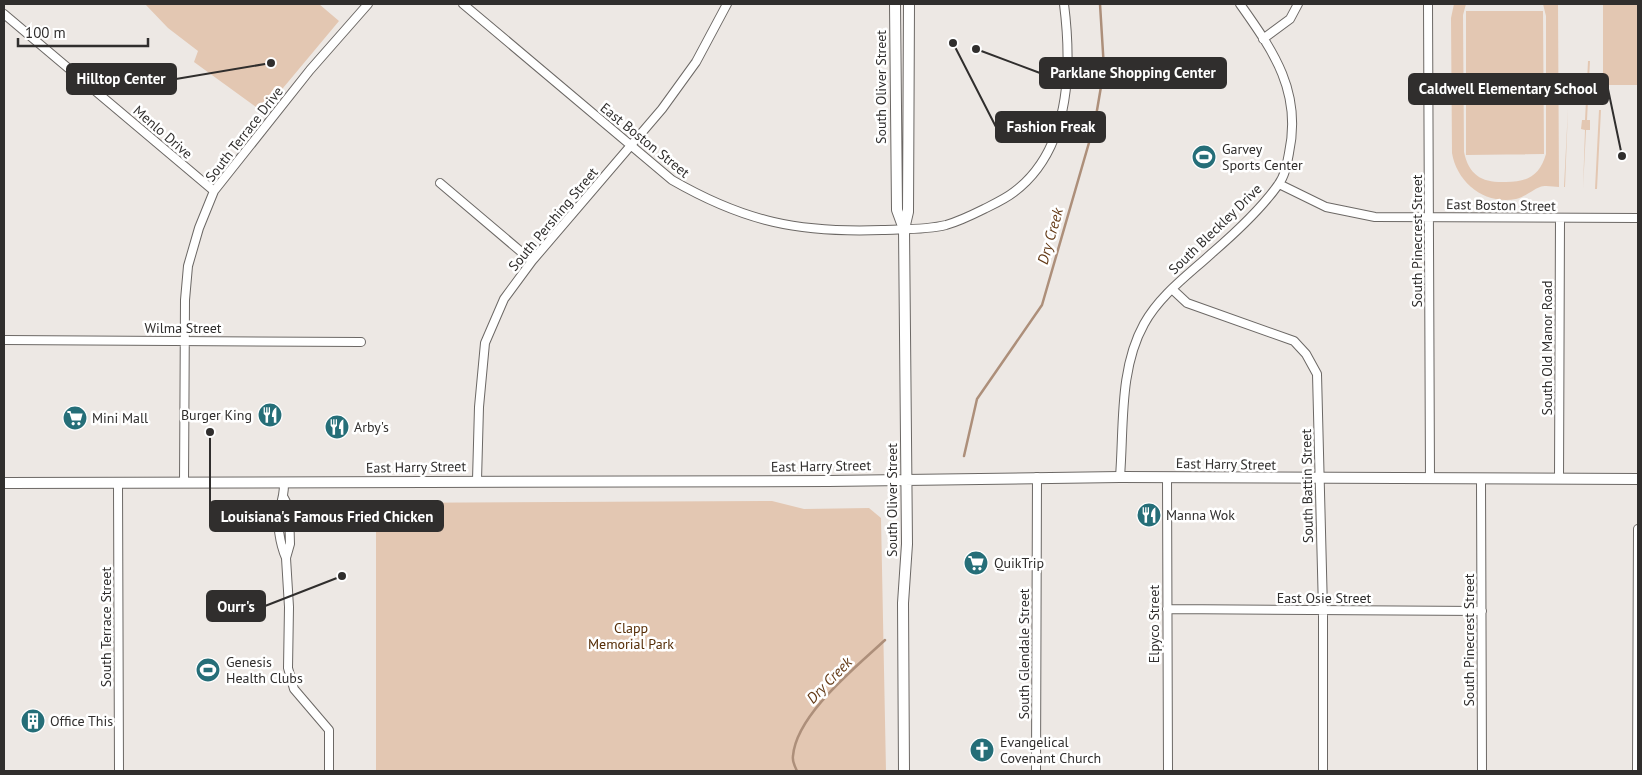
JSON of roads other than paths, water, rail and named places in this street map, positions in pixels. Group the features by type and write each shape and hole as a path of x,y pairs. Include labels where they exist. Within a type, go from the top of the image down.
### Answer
{"main road":[{"name":"South Oliver Street","path":"895,4 896,210 904,229"},
{"name":"South Oliver Street","path":"904,771 903,603 907,544 904,229 908,212 909,4"},
{"name":"East Harry Street","path":"4,483 284,484 477,480 1037,477 1638,479"}],"street":[{"name":"South Terrace Drive","path":"184,483 185,340 188,266 199,228 214,191 310,70 368,4"},
{"name":"East Boston Street","path":"463,4 672,180 708,201 750,216 787,226 840,231 904,229"},
{"name":"South Pershing Street","path":"477,480 479,407 485,343 504,299 532,261 662,109 696,62 727,4"},
{"path":"904,229 944,226 961,221 1015,192 1036,170 1055,134 1066,99 1069,48 1064,4"},
{"name":"South Bleckley Drive","path":"1120,477 1128,368 1131,354 1144,323 1172,289 1224,242 1279,184 1285,172 1293,135 1290,90 1263,39 1240,4"},
{"path":"1263,39 1290,19 1298,4"},
{"name":"South Pinecrest Street","path":"1428,4 1430,479"},
{"name":"Menlo Drive","path":"4,14 214,191"},
{"path":"440,183 532,261"},
{"name":"East Boston Street","path":"1279,184 1326,207 1375,217 1638,218"},
{"name":"South Old Manor Road","path":"1559,479 1560,218"},
{"name":"South Battin Street","path":"1172,289 1186,303 1294,341 1306,354 1316,374 1323,610 1323,771"},
{"name":"Wilma Street","path":"4,340 361,342"},
{"name":"South Glendale Street","path":"1036,771 1037,477"},
{"name":"Elpyco Street","path":"1167,477 1168,771"},
{"name":"South Pinecrest Street","path":"1481,479 1482,771"},
{"name":"South Terrace Street","path":"118,483 119,771"},
{"path":"284,484 284,498 280,508 280,545 286,558 289,607 288,668 294,689 329,730 329,771"},
{"path":"1637,771 1638,529"},
{"name":"East Osie Street","path":"1167,609 1482,611"}],"waterway":[{"name":"Dry Creek","path":"964,456 977,399 1042,305 1095,122 1104,69 1100,4"},
{"name":"Dry Creek","path":"797,771 793,762 793,756 797,740 805,724 829,693 885,640"}],"place":[{"name":"Fashion Freak","path":"953,43"},
{"name":"Parklane Shopping Center","path":"976,49"},
{"name":"Hilltop Center","path":"271,63"},
{"name":"Caldwell Elementary School","path":"1622,156"},
{"name":"Garvey Sports Center","path":"1204,157"},
{"name":"Burger King","path":"270,415"},
{"name":"Mini Mall","path":"75,418"},
{"name":"Arby's","path":"337,427"},
{"name":"Louisiana's Famous Fried Chicken","path":"210,432"},
{"name":"Manna Wok","path":"1149,515"},
{"name":"QuikTrip","path":"976,563"},
{"name":"Ourr's","path":"342,576"},
{"name":"Genesis Health Clubs","path":"208,670"},
{"name":"Office This","path":"33,721"},
{"name":"Evangelical Covenant Church","path":"982,750"}],"park label":[{"name":"Clapp Memorial Park","path":"631,636"}]}
